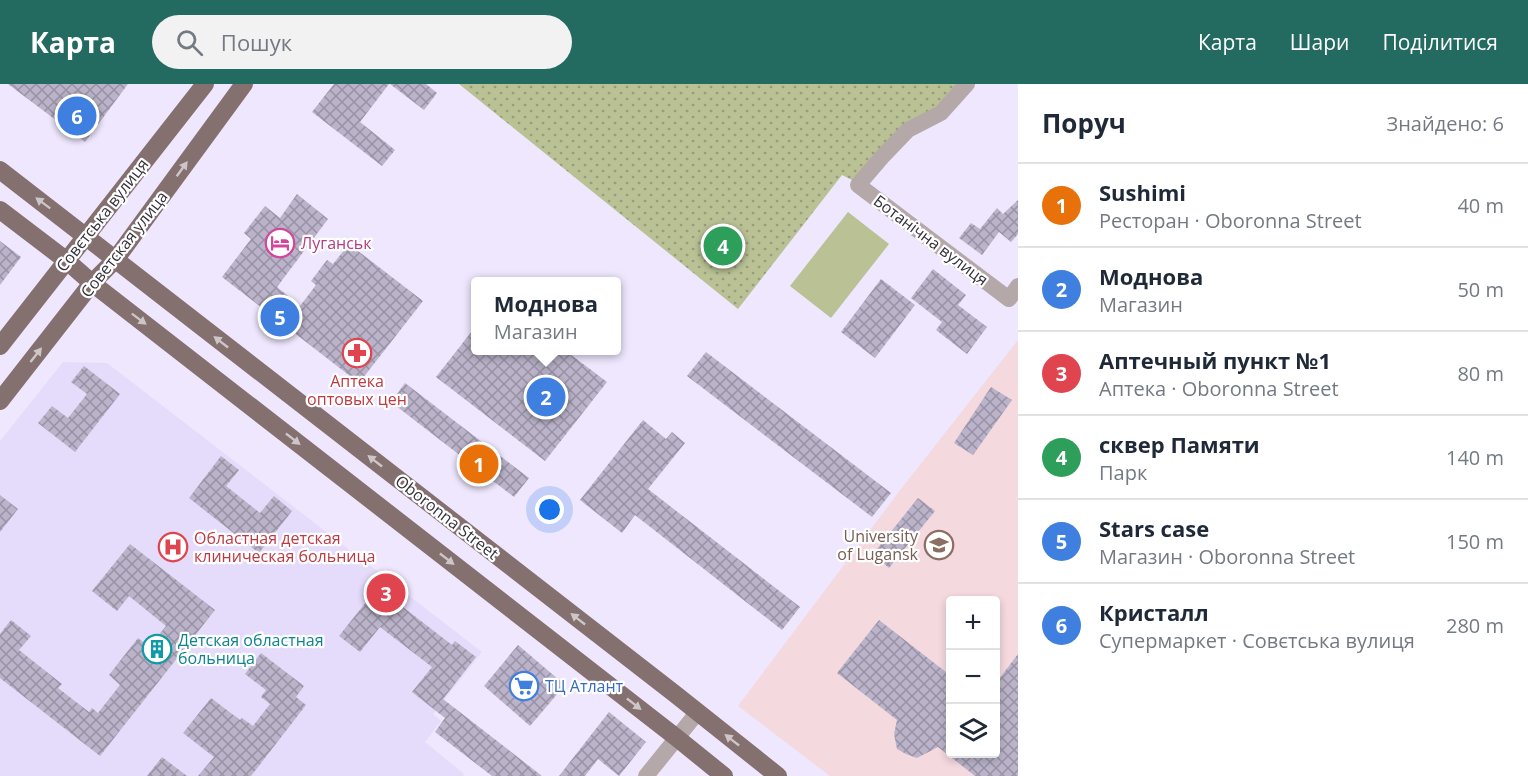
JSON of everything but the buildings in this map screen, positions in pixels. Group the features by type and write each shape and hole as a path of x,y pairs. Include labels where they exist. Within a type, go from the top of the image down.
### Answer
{"main road":[{"name":"Совєтська вулиця","path":"0,346 205,84"},
{"name":"Советская улица","path":"0,401 92,284 115,260 244,84"},
{"name":"Oboronna Street","path":"0,170 778,776"},
{"name":"Oboronna Street","path":"0,210 724,776"}],"street":[{"name":"Ботанічна вулиця","path":"967,84 941,113 908,130 858,185 1013,292"},
{"path":"646,776 697,712"}],"shaded area":[{"name":"University of Lugansk","path":"1018,340 1018,776 830,776 738,706 901,489"},
{"name":"Областная детская клиническая больница","path":"63,362 107,363 482,652 433,714 441,721 425,742 464,774 463,776 0,776 0,441"}],"green space":[{"path":"459,84 963,84 856,182 842,175 738,309"},
{"path":"848,212 889,244 831,318 790,286"}],"place":[{"name":"Кристалл","path":"77,116"},
{"name":"Луганськ","path":"280,243"},
{"name":"сквер Памяти","path":"723,246"},
{"name":"Stars case","path":"280,317"},
{"name":"Аптека оптовых цен","path":"357,353"},
{"name":"Моднова","path":"546,397"},
{"name":"Sushimi","path":"479,464"},
{"name":"University of Lugansk","path":"939,545"},
{"name":"Областная детская клиническая больница","path":"173,547"},
{"name":"Аптечный пункт №1","path":"386,593"},
{"name":"Детская областная больница","path":"157,649"},
{"name":"ТЦ Атлант","path":"524,686"}]}
